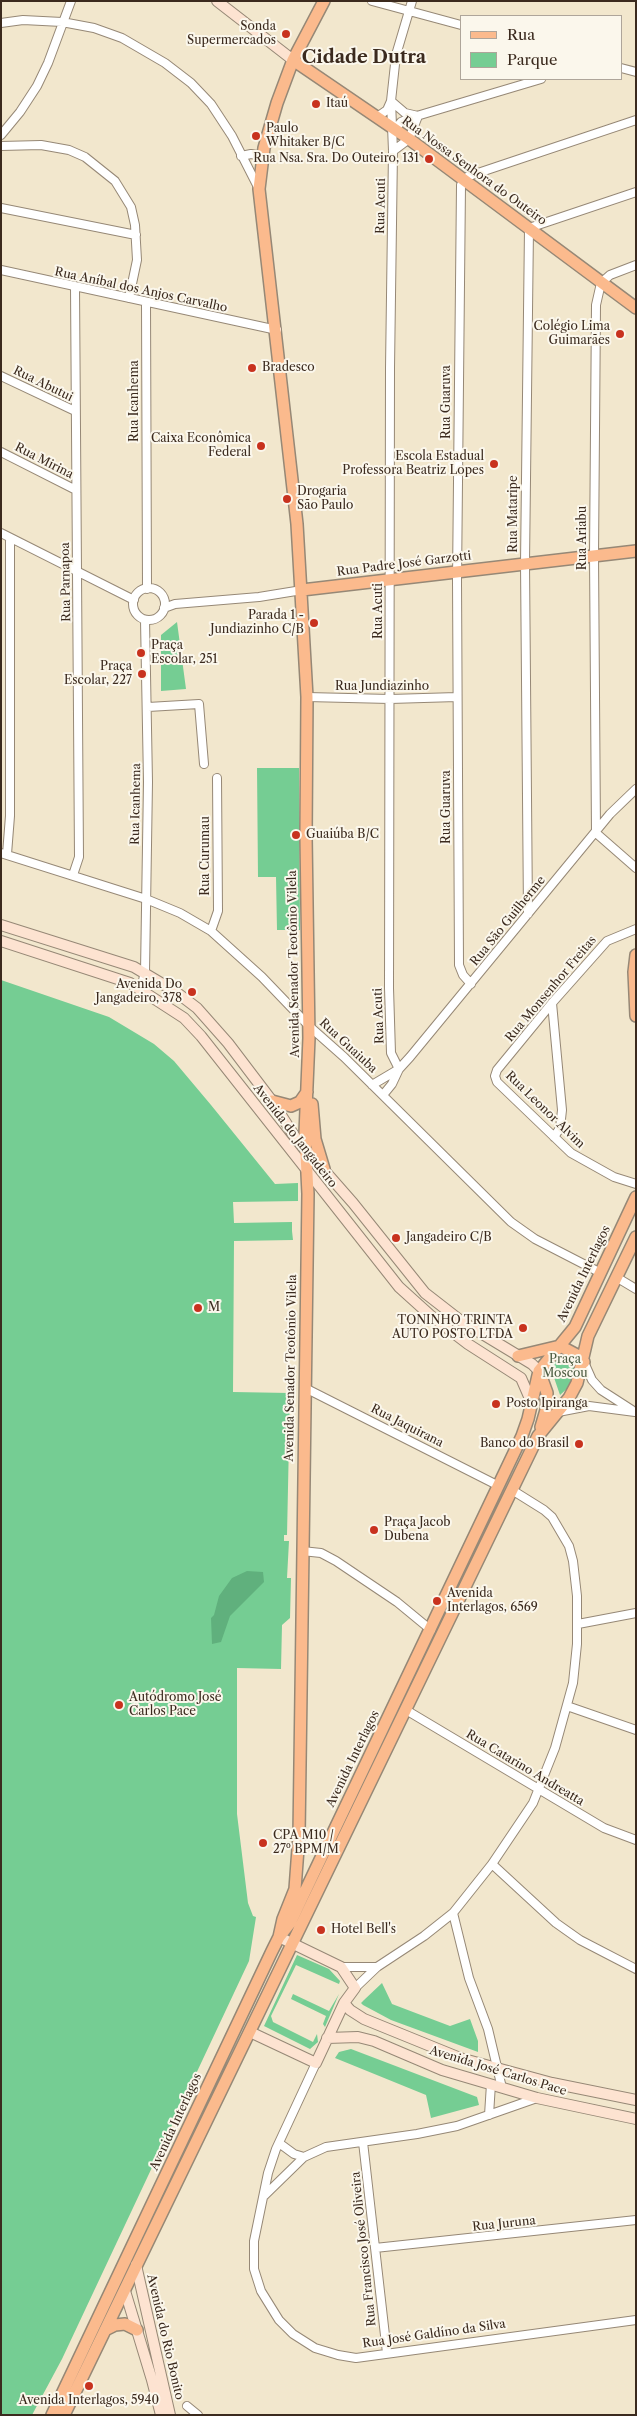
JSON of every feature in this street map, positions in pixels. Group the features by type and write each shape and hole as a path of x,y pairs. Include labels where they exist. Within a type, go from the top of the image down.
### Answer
{"main road":[{"name":"Avenida Senador Teotônio Vilela","path":"278,1937 295,1889 298,1869 308,1171 305,1110 308,1091 309,1026 306,818 307,697 297,524 260,188 263,156 277,103 292,60 324,1"},
{"name":"Rua Nossa Senhora do Outeiro","path":"292,60 409,139 636,308"},
{"name":"Rua Padre José Garzotti","path":"302,590 636,550"},
{"path":"636,954 634,972 636,1016"},
{"path":"272,1102 291,1106 304,1098 308,1091"},
{"path":"308,1091 312,1103 315,1139 324,1169"},
{"name":"Avenida Interlagos","path":"52,2415 278,1937 290,1923 522,1436 528,1419 539,1371 575,1327 636,1197"},
{"name":"Avenida Interlagos","path":"64,2415 538,1436 558,1412 578,1383 588,1336 636,1237"},
{"path":"518,1356 560,1346 584,1362"},
{"path":"538,1436 547,1398 546,1385 539,1371"},
{"path":"245,2008 247,2026 250,2032"},
{"path":"123,2264 124,2291"},
{"path":"105,2330 115,2325 125,2324 137,2330"}],"street":[{"path":"1,135 20,112 37,86 48,63 71,1"},
{"path":"217,1 292,60"},
{"path":"372,1 460,25"},
{"name":"Rua Acuti","path":"399,1069 391,1054 390,1033 390,579 393,152 391,101 396,55 412,1"},
{"path":"1,23 23,20 62,22 94,28 122,38 165,63 191,83 211,104 232,136 241,156 260,188"},
{"path":"622,68 636,72"},
{"path":"393,128 401,122 418,116 538,80"},
{"path":"377,117 387,110 391,101 405,113 418,116"},
{"path":"393,152 409,139 418,116"},
{"path":"464,179 476,173 636,120"},
{"path":"1,146 56,146 85,157 115,181 131,207 136,235 137,260 130,298"},
{"path":"241,156 251,154 263,156"},
{"name":"Rua Guaruva","path":"464,179 460,192 457,571 459,965 463,975 471,984"},
{"path":"529,228 636,192"},
{"path":"1,208 136,235"},
{"name":"Rua Mataripe","path":"528,914 525,564 529,228"},
{"path":"602,283 616,272 636,265"},
{"name":"Rua Aníbal dos Anjos Carvalho","path":"1,270 277,330"},
{"name":"Rua Ariabu","path":"596,834 594,555 596,318 598,293 602,283"},
{"name":"Rua Parnapoa","path":"74,875 79,857 75,287"},
{"name":"Rua Icanhema","path":"146,302 147,589"},
{"name":"Rua Abutui","path":"1,376 75,411"},
{"name":"Rua Mirina","path":"1,452 76,490"},
{"path":"1,533 126,595 136,597 147,589 157,591 163,598 175,604"},
{"path":"4,854 10,816 10,538"},
{"name":"Rua Padre José Garzotti","path":"164,608 175,604 259,597 302,590"},
{"path":"136,597 135,612 145,620 155,619 164,608 163,598"},
{"name":"Rua Icanhema","path":"141,989 145,972 146,899 148,707 145,620"},
{"name":"Rua Jundiazinho","path":"307,697 390,699 457,697"},
{"path":"148,707 199,704 204,764"},
{"name":"Rua Curumau","path":"211,931 218,911 217,778"},
{"name":"Rua São Guilherme","path":"383,1095 392,1084 399,1069 596,834 610,814 636,789"},
{"path":"596,834 636,868"},
{"name":"Rua Guaiuba","path":"4,854 146,899 180,913 211,931 262,977 309,1026 383,1095 511,1222 543,1243 601,1273"},
{"name":"Avenida do Jangadeiro","path":"1,925 145,972 186,1000 212,1024 306,1150 324,1169 425,1293 476,1331 532,1364 539,1371"},
{"name":"Rua Monsenhor Freitas","path":"495,1076 497,1070 552,1003 607,941 636,929"},
{"name":"Avenida do Jangadeiro","path":"1,941 118,978 141,989 174,1010 201,1036 399,1287 430,1316 468,1344 521,1378 531,1401"},
{"path":"552,1003 562,1110 560,1128 554,1137"},
{"name":"Rua São Guilherme","path":"372,1085 385,1075 399,1069"},
{"name":"Rua Leonor Alvim","path":"495,1076 497,1082 571,1153 614,1177 636,1184"},
{"path":"616,1277 636,1289"},
{"path":"468,1344 476,1331"},
{"path":"584,1362 592,1380 601,1390 636,1412"},
{"name":"Rua Jaquirana","path":"305,1388 498,1486"},
{"path":"558,1412 589,1406 636,1412"},
{"path":"340,1967 355,1988 377,1967 424,1936 453,1913 492,1864 523,1818 539,1790 573,1683 578,1624 578,1596 569,1546 560,1528 544,1510 512,1490"},
{"path":"302,1551 321,1553 336,1561 397,1602 431,1630"},
{"path":"578,1624 636,1613"},
{"path":"567,1706 636,1730"},
{"name":"Rua Catarino Andreatta","path":"406,1710 604,1828 636,1840"},
{"path":"492,1864 556,1923 580,1940 636,1969"},
{"path":"453,1913 469,1978 488,2029 502,2088"},
{"path":"278,1937 340,1967 377,1967"},
{"name":"Rua José Galdíno da Silva","path":"355,1988 344,2003 279,2143 262,2197 254,2241 254,2269 261,2292 279,2320 293,2334 315,2348 356,2358 636,2320"},
{"name":"Avenida José Carlos Pace","path":"344,2003 356,2015 460,2058 636,2100"},
{"path":"250,2032 316,2063"},
{"name":"Avenida José Carlos Pace","path":"327,2038 358,2037 374,2041 442,2070 502,2088 537,2098 636,2119"},
{"path":"489,2115 491,2084"},
{"path":"262,2197 304,2157 326,2147 449,2128 537,2098"},
{"name":"Rua Francisco José Oliveira","path":"363,2142 387,2354"},
{"path":"279,2143 294,2154 304,2157"},
{"name":"Rua Juruna","path":"375,2248 636,2220"},
{"name":"Avenida do Rio Bonito","path":"136,2266 170,2415"},
{"name":"Avenida do Rio Bonito","path":"124,2291 137,2330 160,2415"},
{"path":"187,2406 198,2415"}],"green space":[{"path":"177,622 186,689 161,691 161,635"},
{"path":"257,768 299,768 300,930 277,930 276,877 258,877"},
{"name":"Autódromo José Carlos Pace","path":"1,980 109,1017 154,1044 174,1061 275,1184 298,1183 298,1201 233,1202 234,1223 292,1222 293,1240 234,1241 233,1392 290,1393 287,1535 284,1535 284,1541 289,1541 287,1578 291,1578 290,1618 282,1625 281,1669 237,1668 237,1814 248,1903 253,1916 256,1917 249,1961 62,2359 32,2415 1,2415"},
{"name":"Praça Moscou","path":"563,1351 578,1362 577,1371 570,1386 560,1395 550,1366"},
{"path":"247,1571 263,1572 264,1582 230,1616 221,1642 212,1644 211,1618 214,1615 219,1596 232,1578"},
{"path":"297,1955 329,1969 340,1981 339,1984 296,1965 271,2016 273,2022 313,2042 317,2034 318,2042 310,2049 264,2026"},
{"path":"382,1983 392,2004 450,2026 470,2019 478,2041 478,2052 391,2020 363,2005 361,2003"},
{"path":"293,1994 329,2011 339,1994 325,2027 323,2024 326,2016 291,1999"},
{"path":"351,2049 477,2097 479,2105 431,2118 426,2095 335,2058 339,2052"}],"place":[{"name":"Sonda Supermercados","path":"286,34"},
{"name":"Itaú","path":"316,104"},
{"name":"Paulo Whitaker B/C","path":"256,136"},
{"name":"Rua Nsa. Sra. Do Outeiro, 131","path":"429,159"},
{"name":"Colégio Lima Guimarães","path":"620,334"},
{"name":"Bradesco","path":"252,368"},
{"name":"Caixa Econômica Federal","path":"261,446"},
{"name":"Escola Estadual Professora Beatriz Lopes","path":"494,464"},
{"name":"Drogaria São Paulo","path":"287,499"},
{"name":"Parada 1 - Jundiazinho C/B","path":"314,623"},
{"name":"Praça Escolar, 251","path":"141,653"},
{"name":"Praça Escolar, 227","path":"142,674"},
{"name":"Guaiúba B/C","path":"296,835"},
{"name":"Avenida Do Jangadeiro, 378","path":"192,992"},
{"name":"Jangadeiro C/B","path":"396,1238"},
{"name":"M","path":"198,1308"},
{"name":"TONINHO TRINTA AUTO POSTO LTDA","path":"523,1328"},
{"name":"Posto Ipiranga","path":"496,1404"},
{"name":"Banco do Brasil","path":"579,1444"},
{"name":"Praça Jacob Dubena","path":"374,1530"},
{"name":"Avenida Interlagos, 6569","path":"437,1601"},
{"name":"Autódromo José Carlos Pace","path":"119,1705"},
{"name":"CPA M10 / 27º BPM/M","path":"263,1843"},
{"name":"Hotel Bell's","path":"321,1930"},
{"name":"Avenida Interlagos, 5940","path":"89,2386"}],"district":[{"name":"Cidade Dutra","path":"364,58"}]}
